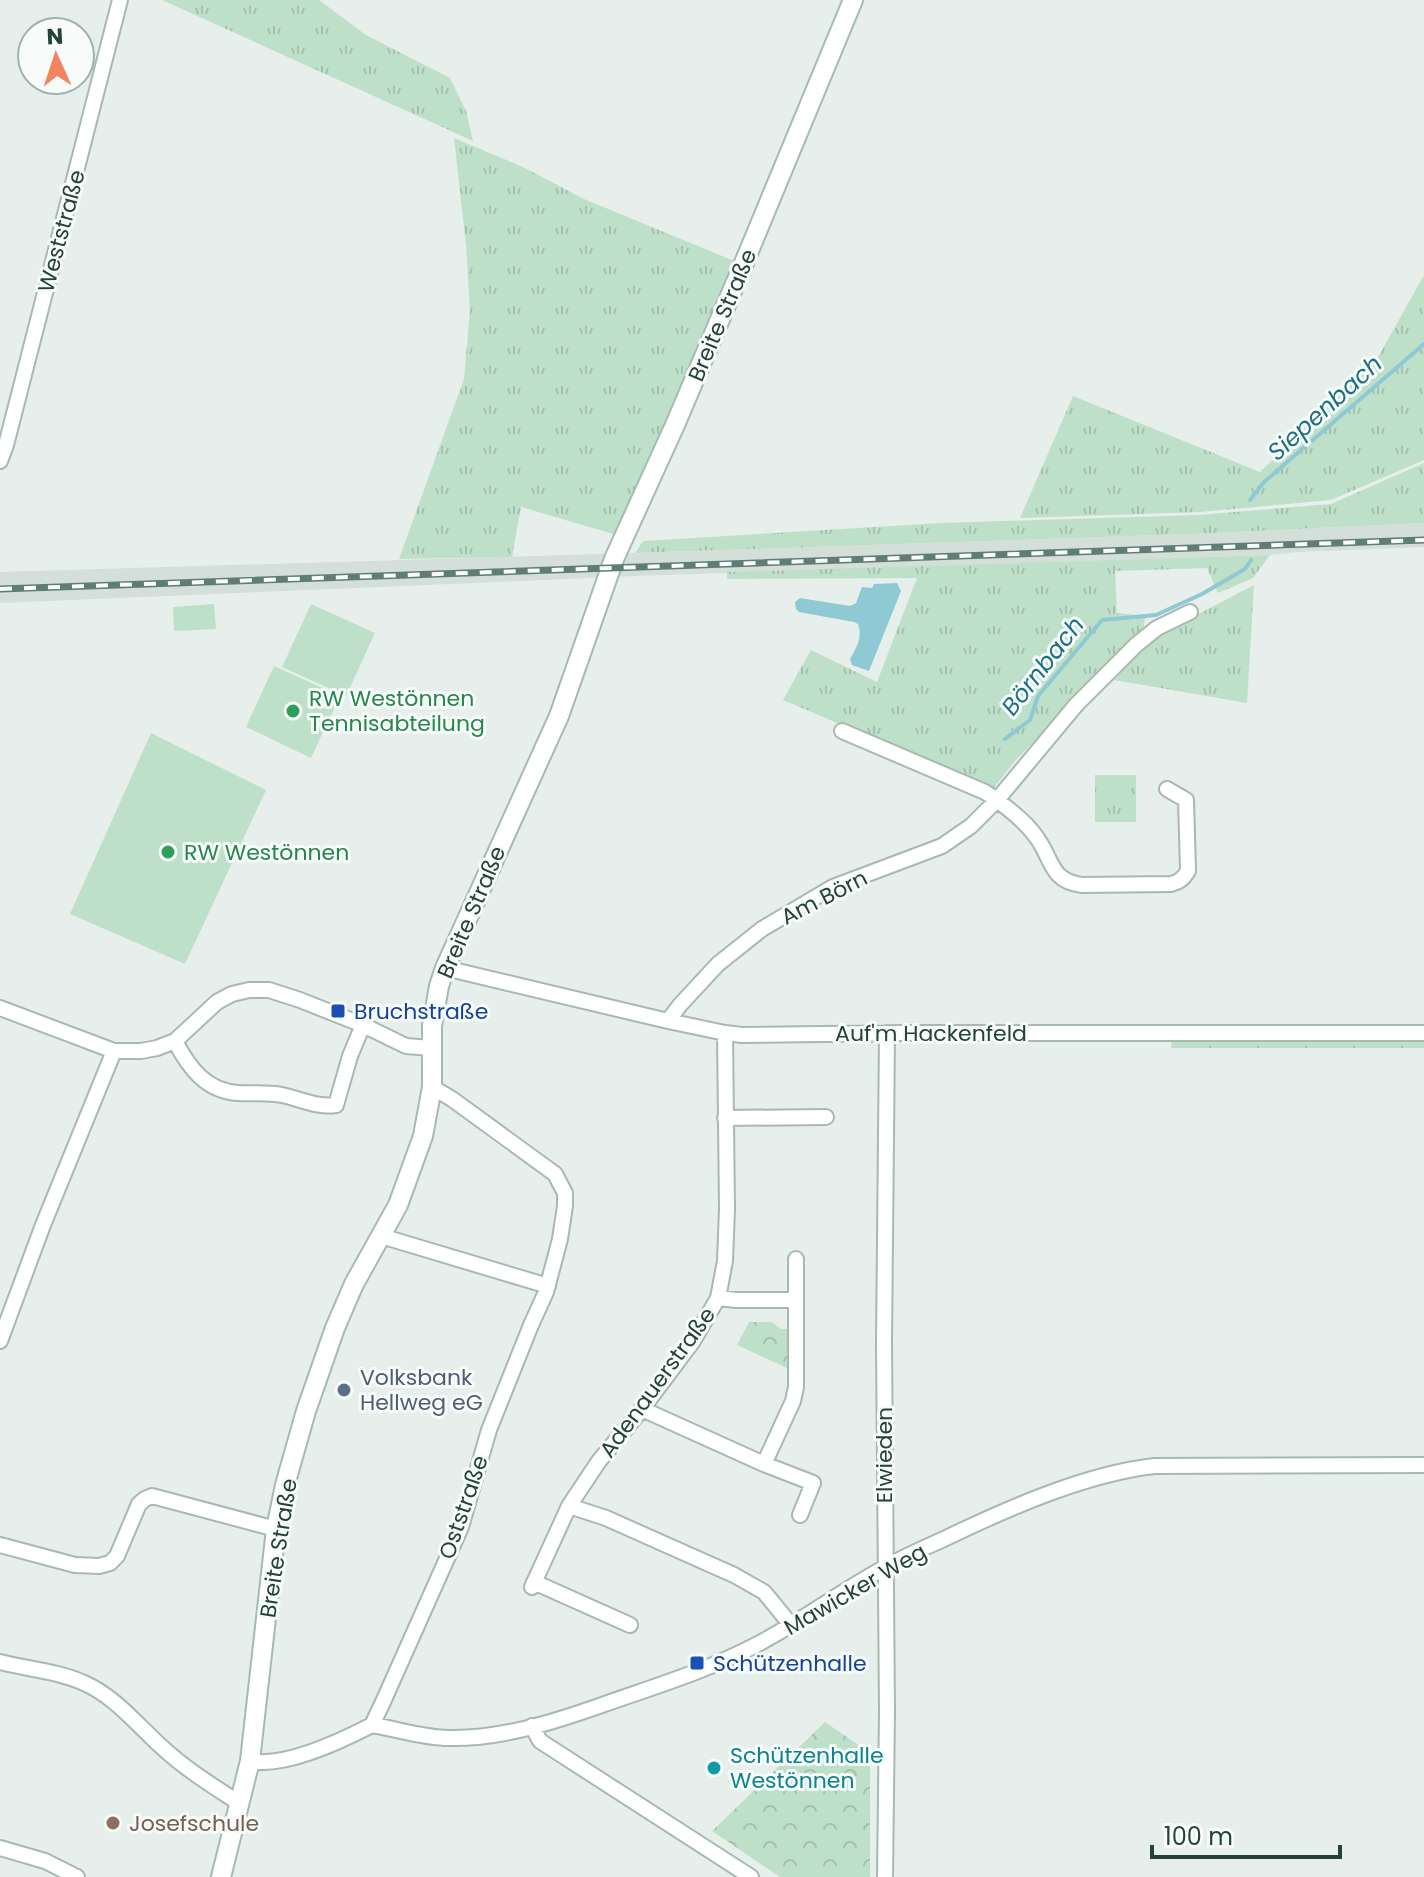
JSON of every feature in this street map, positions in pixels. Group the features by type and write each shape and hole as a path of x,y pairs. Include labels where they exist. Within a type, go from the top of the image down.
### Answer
{"street":[{"name":"Weststraße","path":"0,461 120,0"},
{"name":"Breite Straße","path":"221,1877 250,1761 276,1529 289,1470 335,1328 354,1284 398,1205 423,1136 432,1087 432,1026 445,968 559,716 614,559 691,386 853,0"},
{"name":"Am Börn","path":"668,1021 718,964 762,929 833,887 942,846 971,826 997,800 1076,705 1136,645 1157,628 1190,612"},
{"path":"842,731 985,792 1027,826 1038,839 1056,874 1063,880 1082,885 1179,882 1188,871 1186,800 1167,789"},
{"name":"Auf'm Hackenfeld","path":"445,968 668,1021 742,1035 1424,1033"},
{"path":"0,1008 114,1051 141,1051 175,1041 217,1002 232,994 269,990 363,1025 406,1046 431,1048"},
{"path":"175,1041 195,1072 216,1089 278,1094 327,1107 336,1105 350,1056 363,1025"},
{"name":"Adenauerstraße","path":"630,1625 533,1584 569,1506 599,1461 693,1341 718,1298 725,1261 725,1033"},
{"name":"Elwieden","path":"885,1877 887,1033"},
{"path":"0,1341 43,1225 114,1051"},
{"name":"Oststraße","path":"372,1725 461,1527 489,1430 548,1286 563,1217 565,1193 555,1174 432,1087"},
{"path":"725,1118 826,1117"},
{"path":"381,1236 548,1286"},
{"path":"764,1464 793,1401 796,1387 796,1259"},
{"path":"718,1298 796,1300"},
{"path":"642,1409 813,1483 800,1515"},
{"name":"Mawicker Weg","path":"372,1725 449,1738 498,1734 588,1710 685,1676 755,1646 885,1567 988,1518 1079,1483 1140,1467 1424,1465"},
{"path":"0,1545 75,1565 110,1563 117,1556 139,1504 152,1496 276,1529"},
{"path":"569,1506 606,1518 734,1575 764,1592 791,1625"},
{"path":"0,1662 82,1682 96,1690 125,1711 164,1750 239,1803"},
{"path":"250,1761 273,1763 290,1759 372,1725"},
{"path":"532,1726 540,1741 556,1753 751,1877"},
{"path":"0,1848 45,1861 77,1877"}],"shaded area":[{"path":"1424,523 1424,547 0,603 0,572 1190,534"}],"green space":[{"path":"162,0 319,0 366,35 450,78 466,111 473,141"},
{"path":"454,138 523,167 584,199 739,263 620,536 521,507 512,557 399,559 464,379 470,310"},
{"path":"1424,275 1424,460 1331,500 1200,512 1020,518 1073,396 1260,472 1377,359"},
{"path":"1424,463 1424,523 635,553 643,541 941,523 1198,515 1331,504"},
{"path":"1270,555 1253,578 1218,593 1207,568 1115,571 1117,613 1145,616 1144,627 1014,762 993,789 783,700 811,650 877,682 917,578 727,579 727,572"},
{"path":"1254,585 1247,703 1114,680 1153,638"},
{"path":"214,604 216,629 174,631 173,607"},
{"path":"311,604 375,633 346,696 282,667"},
{"name":"RW Westönnen Tennisabteilung","path":"274,666 340,696 311,758 246,727"},
{"name":"RW Westönnen","path":"151,733 266,790 185,964 70,914"},
{"path":"1095,775 1136,775 1136,822 1095,822"},
{"path":"1172,1035 1424,1038 1424,1048 1171,1048"},
{"path":"749,1322 772,1322 781,1329 789,1329 789,1369 737,1345"},
{"path":"825,1722 870,1753 870,1877 780,1877 712,1831"}],"water":[{"path":"897,583 901,591 869,671 852,665 850,659 859,638 858,624 796,609 795,602 800,598 850,606 856,603 862,587"}],"waterway":[{"name":"Siepenbach","path":"1250,500 1264,482 1424,344"},
{"name":"Börnbach","path":"1005,739 1030,720 1038,696 1102,620 1156,615 1202,594 1245,569 1251,560"}],"railway":[{"path":"0,589 1424,540"}],"place":[{"name":"RW Westönnen Tennisabteilung","path":"293,711"},
{"name":"RW Westönnen","path":"168,852"},
{"name":"Bruchstraße","path":"338,1011"},
{"name":"Volksbank Hellweg eG","path":"344,1390"},
{"name":"Schützenhalle","path":"697,1663"},
{"name":"Schützenhalle Westönnen","path":"714,1768"},
{"name":"Josefschule","path":"113,1823"}]}
